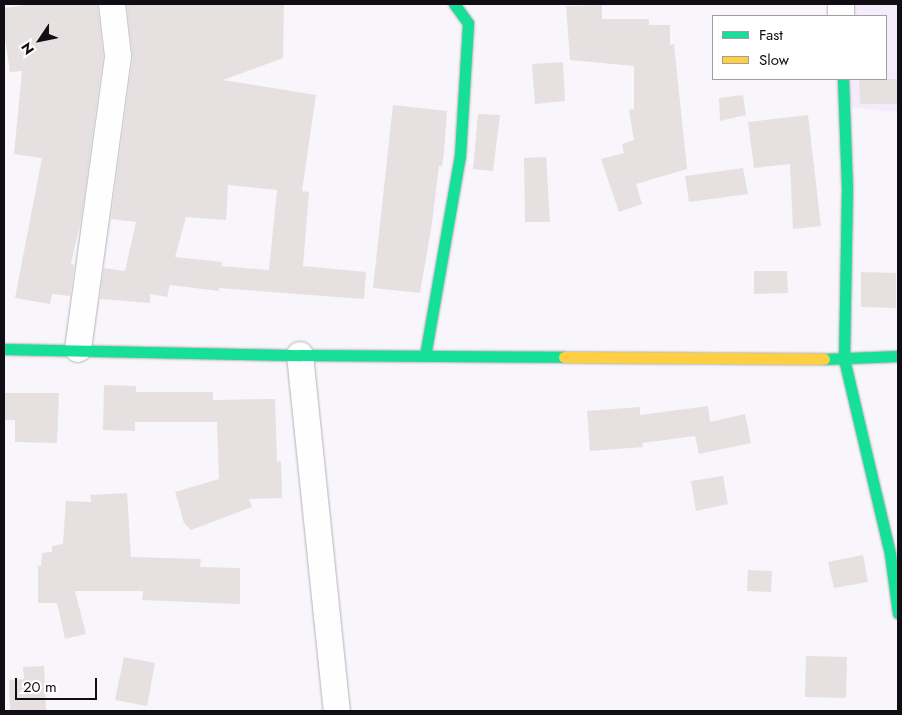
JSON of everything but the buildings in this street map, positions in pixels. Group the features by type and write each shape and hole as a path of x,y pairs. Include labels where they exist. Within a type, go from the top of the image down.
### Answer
{"street":[{"path":"78,349 118,56 112,4"},
{"path":"425,356 460,155 468,23 454,4"},
{"path":"843,80 847,188 844,359 890,554 898,613"},
{"path":"4,349 425,356 844,359 898,356"},
{"path":"300,355 337,711"}],"shaded area":[{"path":"853,4 898,4 898,112 848,107 850,80 887,80 887,15 853,15"}],"traffic: fast":[{"path":"425,356 460,155 468,23 454,4"},
{"path":"843,80 847,188 844,359 890,554 898,613"},
{"path":"4,349 300,355 564,357"},
{"path":"824,359 898,356"}],"traffic: slow":[{"path":"564,357 824,359"}]}
